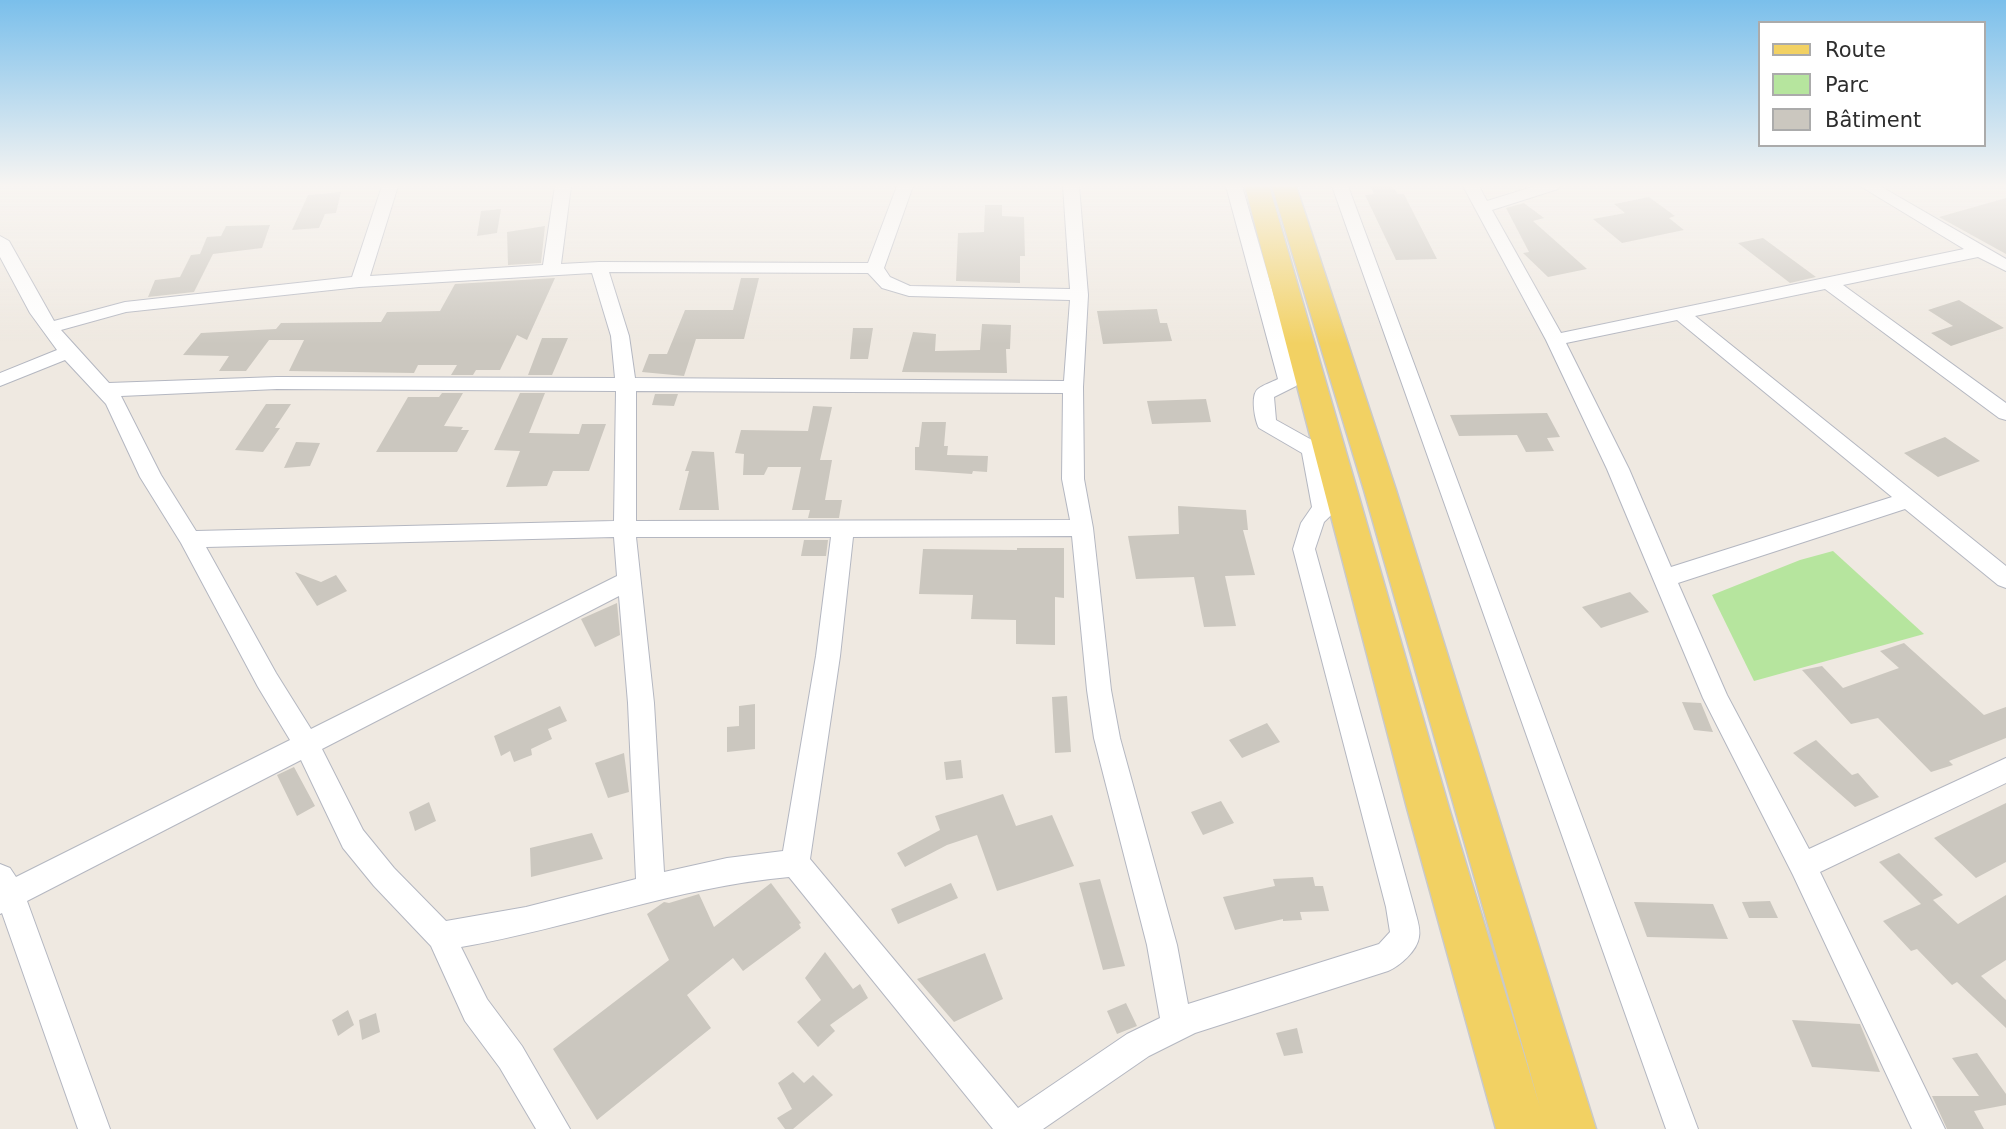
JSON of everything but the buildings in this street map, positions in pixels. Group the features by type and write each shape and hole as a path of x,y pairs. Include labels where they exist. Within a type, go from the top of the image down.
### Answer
{"main road":[{"path":"1270,239 1332,500 1428,808 1521,1129"},
{"path":"1301,239 1380,490 1572,1129"}],"street":[{"path":"359,282 373,239"},
{"path":"551,270 555,239"},
{"path":"886,239 875,268 877,276 886,283 909,291 1079,295"},
{"path":"1075,239 1079,295 1073,387 1073,479 1082,528 1099,690 1107,738 1149,891 1177,1026"},
{"path":"843,529 828,656 795,863 1014,1129 1138,1045 1177,1026 1388,956 1405,936 1400,906 1304,549 1311,525 1332,500 1312,449 1266,423 1264,394 1289,382 1249,239"},
{"path":"1359,239 1682,1129"},
{"path":"1500,239 1555,340 1618,468 1716,698 1803,866 1929,1129"},
{"path":"1959,239 2006,266"},
{"path":"0,241 39,313 68,352 114,401 167,506 190,539 267,680 306,743 353,839 384,877 441,936 476,1010 511,1057 554,1129"},
{"path":"1555,340 1980,251"},
{"path":"52,327 125,307 359,282 599,267 875,268"},
{"path":"599,267 620,336 626,386 625,528 641,704 651,886"},
{"path":"1830,284 2006,413"},
{"path":"1681,314 2006,579"},
{"path":"0,380 68,352"},
{"path":"105,390 277,383 1073,387"},
{"path":"1665,578 1908,500"},
{"path":"190,539 625,528 1082,528"},
{"path":"94,1129 3,890 306,743 630,580"},
{"path":"1803,866 2006,770"},
{"path":"441,936 526,921 651,886 752,865 795,863"}],"green space":[{"path":"1833,551 1924,634 1754,681 1712,595 1800,560"}]}
